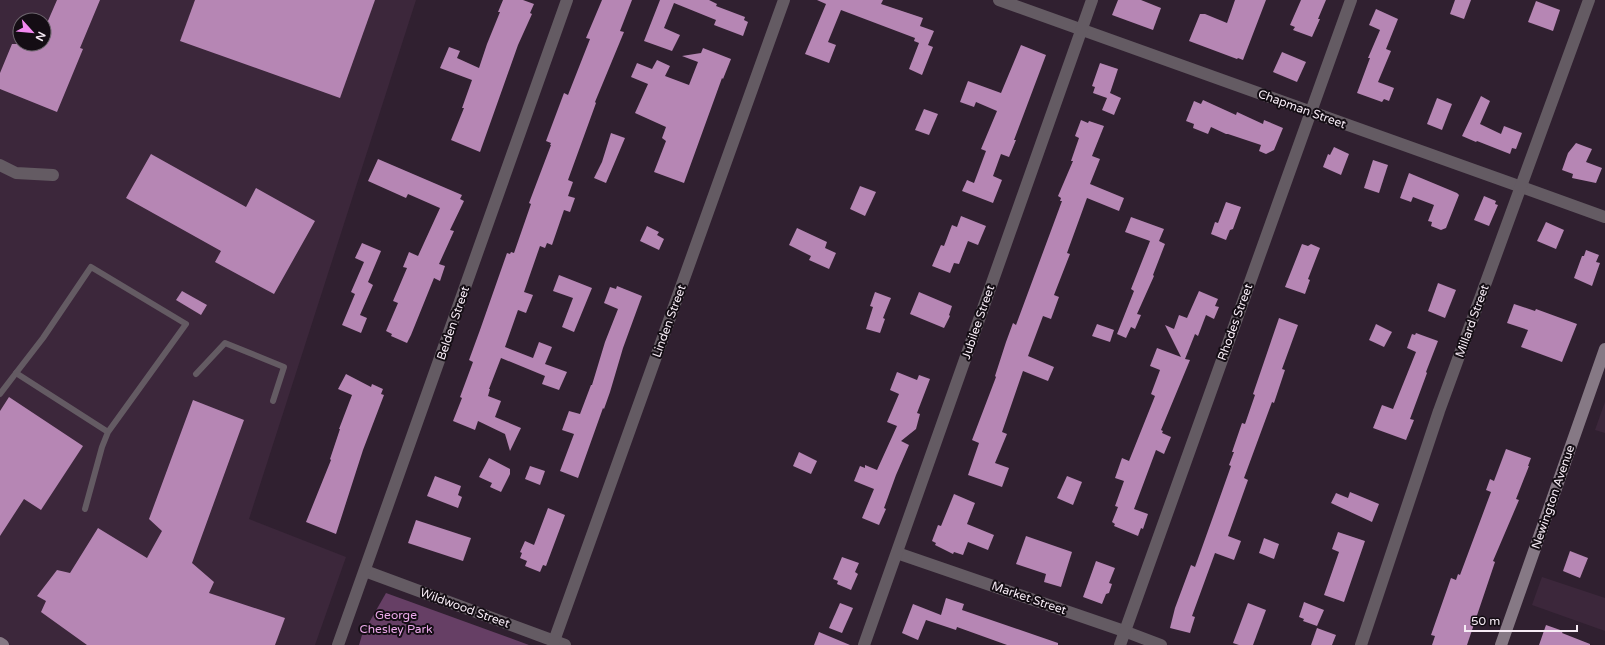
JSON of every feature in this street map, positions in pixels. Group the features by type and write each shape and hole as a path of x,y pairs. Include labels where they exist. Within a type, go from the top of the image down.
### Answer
{"main road":[{"name":"Newington Avenue","path":"1501,645 1605,349"}],"street":[{"name":"Belden Street","path":"338,645 567,0"},
{"name":"Linden Street","path":"560,643 784,0"},
{"name":"Chapman Street","path":"999,0 1310,113 1605,217"},
{"name":"Jubilee Street","path":"864,645 1092,0"},
{"name":"Rhodes Street","path":"1120,645 1124,630 1351,0"},
{"name":"Millard Street","path":"1361,645 1439,411 1589,0"},
{"path":"0,165 16,173 52,175"},
{"name":"Market Street","path":"897,553 1124,630 1161,645"},
{"name":"Wildwood Street","path":"365,571 560,643"}],"lane":[{"path":"0,394 43,338 91,267 186,324 108,432 102,447 85,509"},
{"path":"196,374 224,343 284,367 273,402"},
{"path":"16,373 108,432"}],"shaded area":[{"path":"0,0 416,0 249,519 346,557 315,645 0,645"},
{"path":"1605,402 1605,433 1595,430"},
{"path":"1542,577 1605,598 1605,631 1532,605"}],"green space":[{"name":"George Chesley Park","path":"386,593 529,645 359,645 362,635"}],"building":[{"path":"57,0 100,0 80,48 83,49 57,112 0,89 0,73 12,44 12,52 52,52 52,12"},
{"path":"195,0 375,0 340,98 180,41"},
{"path":"503,0 523,0 534,4 530,13 532,14 518,45 480,152 451,140 464,108 462,108 472,80 440,68 449,47 460,51 457,58 479,68"},
{"path":"602,0 632,0 620,31 624,32 595,102 596,103 568,180 573,182 568,196 575,198 570,212 564,210 552,245 547,243 545,248 540,246 524,292 533,295 526,313 518,310 505,347 533,358 539,342 552,347 545,364 567,372 559,390 542,384 545,376 501,358 489,389 488,396 501,401 495,417 521,428 510,451 505,434 478,421 475,430 453,421 473,362 469,360 507,253 514,253 531,204 529,203 551,145 551,143 546,141 564,93 568,95 590,39 586,38"},
{"path":"660,0 709,0 717,4 716,6 745,17 744,20 748,22 743,36 714,25 716,20 674,3 664,28 680,35 672,51 644,41"},
{"path":"817,0 883,0 881,4 923,18 920,26 934,31 928,45 933,47 922,75 909,69 919,43 914,41 915,38 841,10 828,42 836,45 829,63 805,54 826,4"},
{"path":"1118,0 1141,0 1161,8 1153,30 1112,15"},
{"path":"1235,0 1266,0 1243,60 1189,41 1200,14 1205,14 1227,23"},
{"path":"1301,0 1326,0 1312,37 1293,30 1295,27 1290,25"},
{"path":"1455,0 1471,0 1464,19 1450,14"},
{"path":"1536,1 1560,10 1553,31 1528,22"},
{"path":"1376,9 1398,19 1386,49 1391,51 1378,82 1394,88 1389,101 1384,99 1382,102 1357,93 1370,58 1368,58 1380,30 1369,25"},
{"path":"1021,45 1046,55 1009,157 1001,154 993,176 1002,180 993,203 962,191 967,180 974,183 986,151 981,149 997,111 976,102 974,107 960,102 968,81 1001,93"},
{"path":"703,48 731,59 723,79 722,78 684,183 654,172 666,141 662,138 666,127 635,113 648,84 631,77 637,63 652,69 657,60 670,66 665,76 689,85 698,62 682,56 701,53"},
{"path":"1282,52 1306,62 1297,82 1273,72"},
{"path":"1100,63 1118,69 1110,93 1121,98 1114,115 1102,110 1107,98 1093,93 1095,87 1092,86"},
{"path":"1481,96 1490,101 1480,124 1501,134 1504,126 1522,133 1516,149 1512,148 1510,154 1462,136"},
{"path":"1437,98 1452,104 1442,130 1427,124"},
{"path":"1203,100 1236,115 1237,112 1263,124 1264,120 1283,128 1274,150 1266,154 1259,151 1261,145 1226,134 1211,127 1208,134 1193,128 1194,124 1186,121 1194,101 1201,104"},
{"path":"924,109 938,114 929,135 915,130"},
{"path":"1081,120 1104,126 1092,156 1100,159 1090,184 1124,198 1119,211 1087,198 1067,253 1070,254 1054,295 1059,297 1051,319 1043,316 1028,356 1054,367 1048,381 1023,371 1002,432 1007,434 995,463 1009,468 1002,487 968,475 979,443 972,440 996,377 995,376 1013,323 1016,325 1062,201 1060,201 1061,198 1058,196 1073,161 1071,161 1079,138 1075,136"},
{"path":"611,133 625,138 606,183 594,178 602,162"},
{"path":"1576,143 1592,149 1586,162 1602,168 1596,183 1572,178 1573,174 1562,170 1568,153"},
{"path":"1334,147 1349,154 1341,175 1323,167 1328,154 1330,155"},
{"path":"151,154 246,207 256,188 315,221 274,294 215,262 221,251 126,198"},
{"path":"378,159 462,195 460,199 464,201 450,230 454,231 439,264 445,266 440,281 434,278 407,343 391,336 392,334 386,331 398,303 393,301 407,268 403,267 409,252 418,256 440,208 408,194 406,198 368,181"},
{"path":"1373,160 1388,165 1379,193 1364,188"},
{"path":"1409,173 1459,195 1446,228 1441,230 1431,226 1432,222 1428,221 1434,205 1413,197 1411,202 1400,198"},
{"path":"860,186 876,192 865,216 850,209"},
{"path":"1484,196 1496,201 1495,204 1498,205 1489,226 1474,220"},
{"path":"1226,202 1241,207 1233,229 1230,230 1226,240 1211,234 1215,222 1218,223"},
{"path":"961,216 986,226 978,245 968,241 959,264 954,263 950,273 932,266 941,245 944,246 952,225 957,227"},
{"path":"1131,217 1164,229 1159,241 1165,244 1153,275 1154,276 1137,314 1141,315 1135,329 1131,327 1126,338 1117,334 1134,291 1131,289 1150,241 1125,232"},
{"path":"1546,222 1564,230 1556,249 1537,241"},
{"path":"647,226 659,232 657,235 664,239 659,250 640,241"},
{"path":"797,228 827,242 825,248 836,253 829,269 809,260 811,256 789,245"},
{"path":"362,243 381,251 368,282 373,285 360,315 367,318 361,333 342,325 355,294 351,292 364,262 355,258"},
{"path":"1302,244 1308,246 1311,244 1320,248 1308,279 1310,280 1305,294 1285,287"},
{"path":"1586,250 1599,255 1596,262 1600,263 1592,286 1574,278 1582,256 1584,256"},
{"path":"559,275 592,288 574,332 562,327 573,298 553,291"},
{"path":"1438,283 1456,290 1445,318 1428,311"},
{"path":"617,286 642,296 623,348 610,392 578,478 560,471 574,434 562,430 569,411 580,414 592,385 605,342 618,309 604,303 610,287 616,289"},
{"path":"182,291 207,305 201,315 176,300"},
{"path":"1199,291 1218,299 1215,306 1219,307 1214,319 1206,315 1198,336 1195,334 1185,359 1190,360 1161,430 1163,431 1162,433 1171,437 1164,454 1156,450 1134,509 1148,514 1143,529 1141,528 1138,536 1114,526 1115,524 1112,522 1118,507 1115,506 1124,481 1115,478 1122,458 1129,461 1155,396 1151,394 1160,370 1150,366 1157,348 1181,357 1165,325 1174,329 1179,315 1187,318"},
{"path":"875,292 891,298 883,318 885,319 880,333 866,329 873,307 870,306"},
{"path":"919,292 952,306 950,316 944,328 910,314"},
{"path":"1514,304 1535,311 1536,309 1577,324 1562,362 1521,347 1528,330 1507,323"},
{"path":"1279,318 1298,325 1282,369 1285,370 1274,403 1272,402 1244,478 1248,480 1228,536 1241,541 1234,560 1215,553 1192,616 1195,617 1190,633 1170,628 1175,608 1191,565 1195,567 1231,466 1229,465 1234,452 1232,452 1242,423 1245,424 1255,395 1253,394"},
{"path":"1097,324 1114,330 1110,342 1092,336"},
{"path":"1376,324 1392,332 1384,347 1369,340"},
{"path":"1416,333 1438,341 1410,419 1414,420 1406,440 1373,428 1382,405 1393,409 1416,352 1407,348 1412,334 1415,335"},
{"path":"897,372 917,380 919,375 930,379 917,413 920,414 916,429 901,441 909,445 896,475 884,508 886,509 879,525 862,518 874,489 854,481 860,466 865,468 865,465 877,470 897,426 887,422 899,394 890,390"},
{"path":"346,374 371,387 372,384 383,389 381,394 384,395 363,450 336,534 306,522 331,460 330,459 339,429 352,395 338,389"},
{"path":"9,397 83,446 41,510 24,499 0,536 0,411"},
{"path":"193,400 244,420 192,563 214,582 209,593 285,618 275,645 87,645 41,612 46,601 37,596 57,570 70,573 98,528 147,558 162,531 149,519"},
{"path":"1506,449 1531,458 1516,499 1519,500 1493,561 1495,562 1467,645 1432,645 1435,636 1431,635 1451,578 1456,580 1458,574 1460,575 1491,492 1486,490 1490,479 1494,481"},
{"path":"799,452 817,461 811,474 793,466"},
{"path":"489,458 510,469 510,474 501,492 490,487 492,483 479,477"},
{"path":"530,466 545,471 540,485 525,479"},
{"path":"435,476 461,486 458,495 462,497 458,508 427,496"},
{"path":"1067,476 1082,482 1073,505 1057,498"},
{"path":"1350,492 1379,504 1372,522 1331,503 1336,493 1348,498"},
{"path":"954,494 975,503 967,524 994,535 988,550 968,542 963,555 954,552 953,554 935,545 936,543 932,541 938,525 941,526"},
{"path":"548,508 565,515 546,566 543,565 540,572 525,566 527,561 520,558 522,553 520,552 525,541 534,545"},
{"path":"416,520 471,538 463,561 408,543"},
{"path":"1338,532 1365,541 1344,602 1324,595 1339,552 1332,549"},
{"path":"1026,536 1072,552 1061,587 1044,582 1046,574 1016,564"},
{"path":"1264,538 1279,544 1274,559 1259,553"},
{"path":"1570,551 1588,558 1580,578 1563,571"},
{"path":"842,557 859,563 855,572 858,574 851,590 837,584 838,581 833,579"},
{"path":"1096,561 1115,568 1109,583 1112,584 1109,593 1106,594 1102,604 1083,597"},
{"path":"946,598 964,604 962,610 1058,643 1058,645 1007,645 957,627 956,630 926,620 918,640 902,633 913,604 941,615"},
{"path":"1304,602 1324,610 1317,626 1303,621 1304,619 1299,617"},
{"path":"840,603 853,608 842,633 829,628"},
{"path":"1248,603 1266,610 1253,645 1239,645 1233,643"},
{"path":"1546,625 1563,631 1562,633 1590,645 1539,645"},
{"path":"1317,628 1336,635 1332,645 1311,645"},
{"path":"819,632 850,645 814,645"}]}
